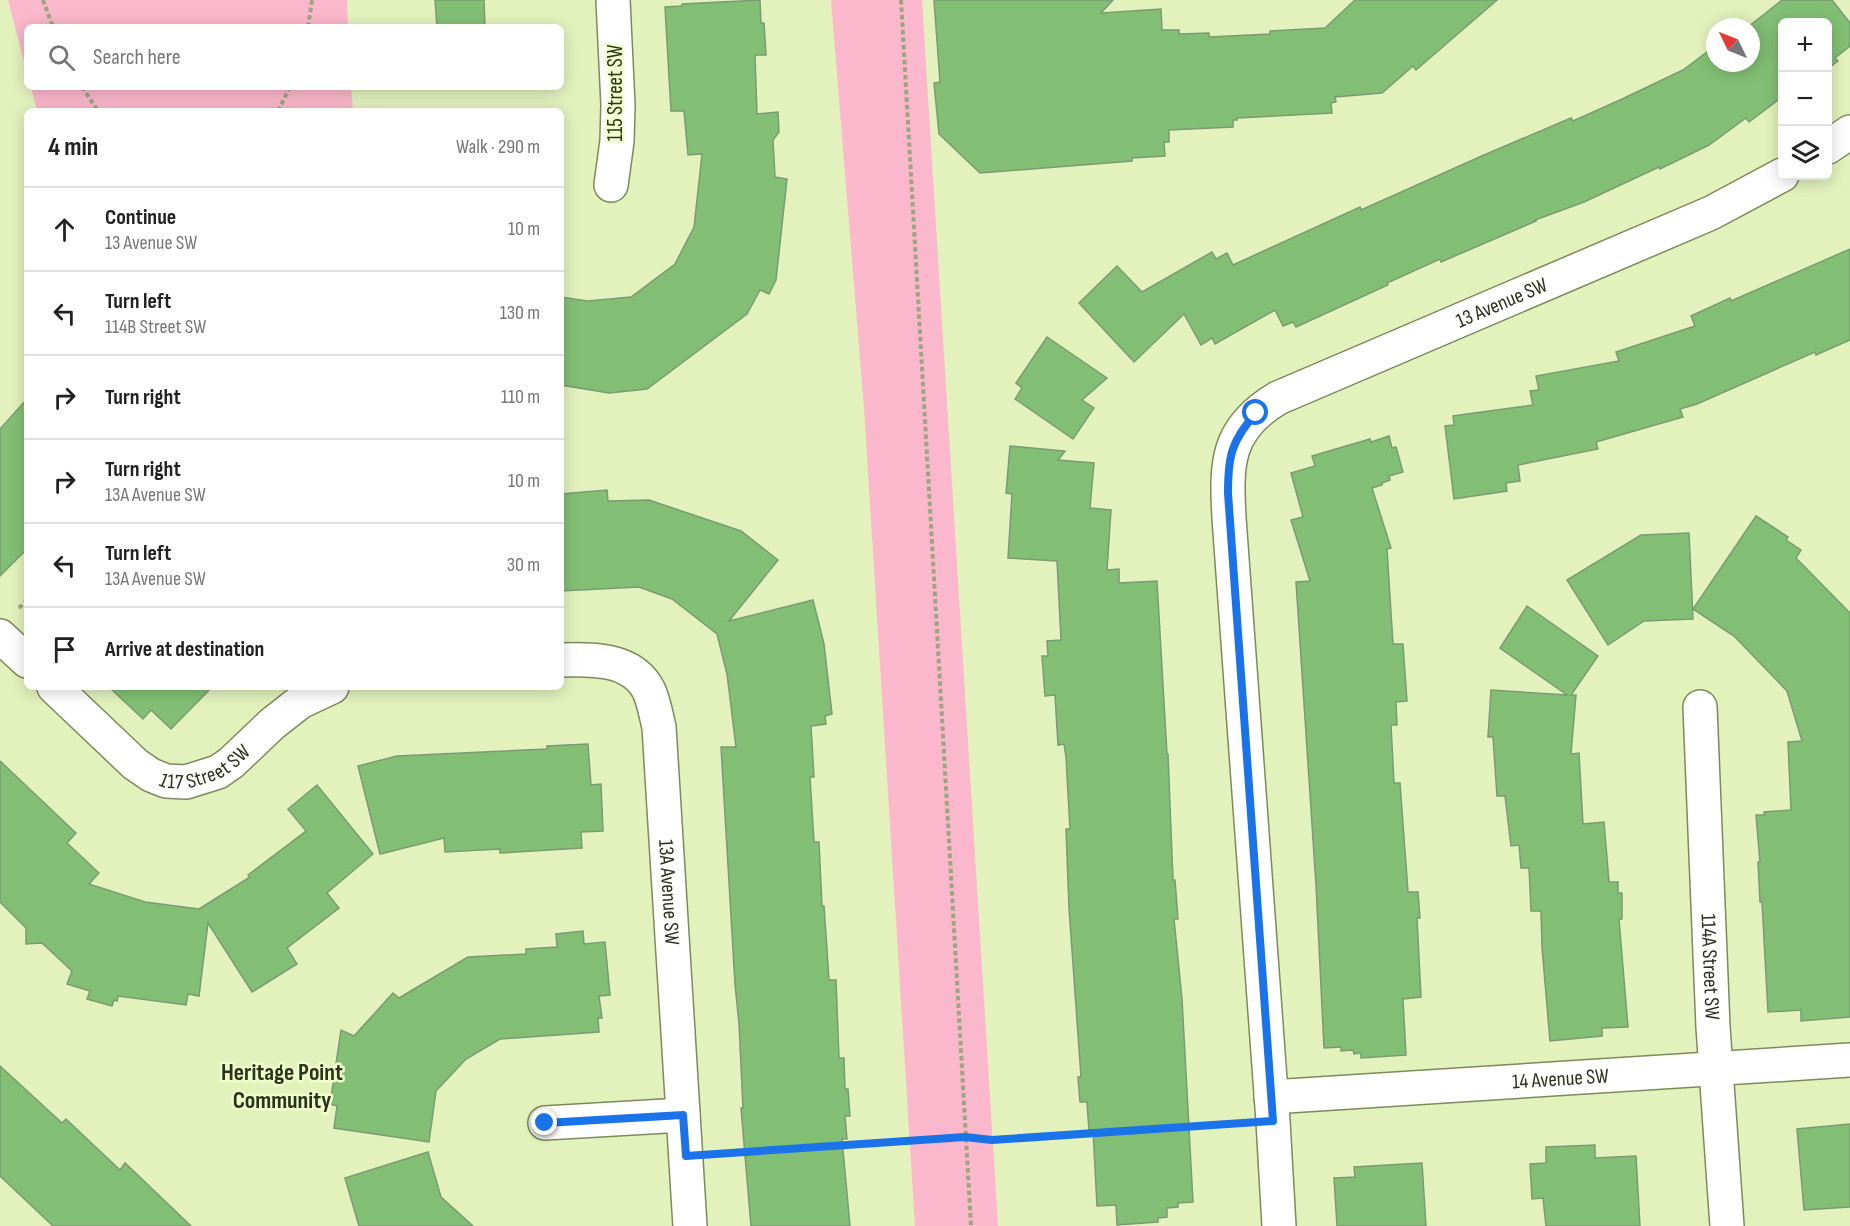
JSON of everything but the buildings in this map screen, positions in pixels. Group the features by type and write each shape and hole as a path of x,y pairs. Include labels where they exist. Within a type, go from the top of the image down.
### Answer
{"street":[{"name":"115 Street SW","path":"611,185 618,105 613,0"},
{"path":"1832,144 1850,132"},
{"name":"13 Avenue SW","path":"1272,1109 1229,518 1228,470 1234,444 1256,413 1278,398 1711,213 1778,177"},
{"path":"0,636 24,658"},
{"name":"13A Avenue SW","path":"564,660 603,660 619,664 636,674 649,691 655,707 659,727 690,1226"},
{"name":"117 Street SW","path":"57,690 135,764 166,781 186,782 218,772 300,702 326,690"},
{"name":"114A Street SW","path":"1700,707 1716,1068 1727,1226"},
{"name":"14 Avenue SW","path":"1272,1109 1716,1068 1850,1060"},
{"path":"1272,1109 1279,1226"},
{"path":"545,1123 683,1115"}],"path":[{"path":"43,0 51,24"},
{"path":"308,24 312,0"},
{"path":"901,0 971,1226"},
{"path":"84,90 96,108"},
{"path":"280,108 288,90"},
{"path":"686,1156 965,1137 992,1140 1272,1109"}],"shaded area":[{"path":"8,0 347,0 348,24 24,24 24,61"},
{"path":"831,0 922,0 998,1226 915,1226 864,408"},
{"path":"32,90 351,90 353,108 36,108"}],"district":[{"name":"Heritage Point Community","path":"282,1086"}],"route":[{"path":"545,1123 683,1115 686,1156 965,1137 992,1140 1273,1121 1228,493 1228,470 1234,444 1256,413"}]}
